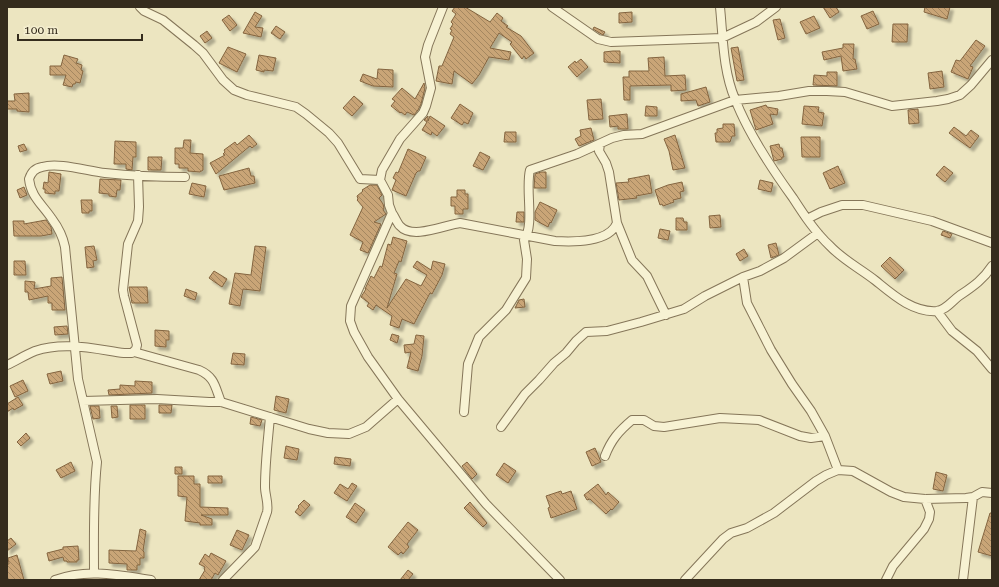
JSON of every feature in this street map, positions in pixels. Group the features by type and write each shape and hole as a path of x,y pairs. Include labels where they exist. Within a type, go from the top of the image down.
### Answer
{"street":[{"path":"140,7 144,11 163,20 194,45 223,80 234,90 247,95 296,107 330,133 360,178 380,180"},
{"path":"443,7 428,45 425,57 431,88 426,106 400,139 382,170 380,180 388,195 392,213 401,227 410,232 432,230 460,223 555,241 568,242 594,239 604,236 612,230 617,223"},
{"path":"552,7 598,39 611,42 722,38 741,30 772,9"},
{"path":"720,7 722,38 730,86 735,100 771,167 807,219 830,247 843,259 899,299 914,307 937,311 947,306 958,296 976,285 986,275 992,266"},
{"path":"464,412 468,364 479,337 506,310 526,278 528,259 524,240 527,236 529,210 528,177 530,170 577,154 612,138 650,132 735,100 779,96 810,91 828,91 846,92 892,106 938,101 960,95 971,85 992,60"},
{"path":"600,144 599,151 609,172 617,223 632,260 647,276 666,315"},
{"path":"94,573 94,514 98,462 76,366 76,346 66,254 63,237 52,219 31,191 29,179 34,171 43,166 66,167 106,173 156,177 185,177"},
{"path":"134,352 137,345 124,296 124,290 128,244 138,221 138,175"},
{"path":"807,219 821,212 842,205 863,205 932,221 992,243"},
{"path":"392,213 352,306 350,321 354,332 368,357 398,399 486,504 560,580"},
{"path":"501,427 525,394 586,332 607,331 684,309 705,296 760,271 784,258 818,233"},
{"path":"742,278 748,304 771,350 811,411 825,436 838,470"},
{"path":"937,311 952,331 977,351 992,369"},
{"path":"7,365 42,349 59,346 76,346 124,353 134,352 199,370 208,374 212,378 221,402"},
{"path":"83,401 157,399 221,402 309,430 328,434 349,434 366,427 398,399"},
{"path":"223,580 255,547 267,512 268,508 265,488 270,417"},
{"path":"605,456 609,445 619,431 632,420 644,420 654,426 664,427 720,418 759,420 800,436 811,438 825,436"},
{"path":"685,580 719,544 731,534 747,528 774,513 816,480 838,470 852,471 891,492 904,497 925,499 972,497 982,492 991,492"},
{"path":"963,580 972,497"},
{"path":"886,580 893,566 924,530 929,519 930,512 925,499"},
{"path":"55,580 76,574 94,573 150,580"}],"building":[{"path":"455,7 465,7 490,22 497,13 503,18 501,21 508,26 506,27 521,36 534,53 526,59 524,56 522,59 510,44 512,42 499,33 490,48 511,52 509,60 489,57 472,84 454,71 452,84 436,81 439,66 442,66 454,37 450,34 452,30 450,29 453,24 451,22 456,14 452,11"},
{"path":"823,7 836,7 839,12 830,18"},
{"path":"925,7 950,7 947,19 924,12"},
{"path":"873,11 879,24 867,29 861,16"},
{"path":"255,12 262,16 255,27 263,28 261,37 243,33"},
{"path":"632,12 632,22 619,23 619,13"},
{"path":"229,15 237,25 230,31 222,20"},
{"path":"814,16 820,28 806,34 800,22"},
{"path":"780,19 785,38 778,40 773,20"},
{"path":"893,24 908,24 907,42 892,42"},
{"path":"276,26 285,32 280,39 271,33"},
{"path":"594,27 605,32 603,35 593,29"},
{"path":"207,31 212,38 205,43 200,36"},
{"path":"976,40 985,46 970,66 973,67 968,79 951,72 956,60 960,61"},
{"path":"843,44 854,44 853,59 855,59 857,69 843,71 841,56 824,60 822,52 843,48"},
{"path":"228,47 246,54 237,72 219,63"},
{"path":"738,47 744,80 737,81 731,48"},
{"path":"620,51 620,63 604,62 604,52"},
{"path":"64,55 78,59 76,63 82,65 81,70 83,71 80,83 76,82 72,87 63,85 66,75 50,75 50,66 61,66"},
{"path":"259,55 276,58 273,71 264,70 264,72 256,70"},
{"path":"664,57 665,76 685,75 686,90 671,91 671,85 630,86 630,100 624,100 623,77 629,77 629,71 649,71 648,58"},
{"path":"581,59 588,67 577,77 568,67 575,61 576,63"},
{"path":"378,69 393,70 393,87 373,86 360,81 363,74 377,79"},
{"path":"942,71 944,87 930,89 928,73"},
{"path":"827,72 837,72 837,86 813,85 814,75 827,76"},
{"path":"424,83 425,88 421,104 414,115 407,112 405,115 391,106 395,101 392,99 402,88 415,99"},
{"path":"706,87 710,102 698,106 696,100 681,101 681,94"},
{"path":"29,93 29,112 17,111 17,109 7,109 7,101 15,101 14,94"},
{"path":"354,96 363,104 352,116 343,108"},
{"path":"601,99 603,119 589,120 587,100"},
{"path":"460,104 473,113 468,124 464,122 462,125 451,118"},
{"path":"766,105 767,107 778,109 777,115 770,114 773,124 756,130 750,110"},
{"path":"646,106 657,107 657,116 645,116"},
{"path":"804,106 819,107 818,112 824,113 822,126 802,124"},
{"path":"918,109 919,123 909,124 908,110"},
{"path":"627,114 628,129 618,129 618,126 610,127 609,116"},
{"path":"428,116 428,121 430,116 445,126 437,136 432,132 431,135 422,130 427,122 424,120"},
{"path":"723,124 734,124 735,136 732,136 730,142 716,142 715,133 717,133 717,129 723,128"},
{"path":"954,127 966,136 971,130 979,136 970,148 949,133"},
{"path":"591,128 594,140 579,146 575,139 581,136 580,130"},
{"path":"505,132 516,132 516,142 504,142"},
{"path":"249,135 257,144 252,148 250,146 216,174 210,163 225,155 223,154 225,152 224,150 235,142 237,145"},
{"path":"675,135 685,168 673,170 669,151 664,139"},
{"path":"801,137 820,137 820,157 802,157"},
{"path":"184,140 191,140 190,153 203,154 203,170 200,172 188,171 188,168 179,168 179,164 175,164 175,148 183,148"},
{"path":"115,141 136,142 136,157 133,157 132,170 126,169 126,164 114,164"},
{"path":"24,144 27,150 20,152 18,146"},
{"path":"779,144 780,148 782,148 784,157 774,161 770,146"},
{"path":"408,149 426,157 420,171 416,173 406,196 392,190 396,180 393,178 396,172 398,173"},
{"path":"480,152 490,157 483,170 473,166"},
{"path":"148,157 162,157 161,170 148,170"},
{"path":"838,166 845,183 830,189 823,173"},
{"path":"944,166 953,173 945,182 936,175"},
{"path":"249,168 251,176 254,176 255,183 224,190 219,176"},
{"path":"49,172 61,174 59,191 55,191 55,194 45,193 45,189 43,189 44,182 48,183"},
{"path":"546,172 546,188 534,188 535,174"},
{"path":"649,175 652,193 636,196 637,198 619,200 616,183 629,182 628,179"},
{"path":"100,179 121,180 120,190 117,190 116,197 109,196 109,194 99,193"},
{"path":"760,180 773,183 771,192 758,189"},
{"path":"682,182 684,191 680,192 681,198 673,200 674,202 663,206 662,204 660,205 655,190"},
{"path":"192,183 206,186 204,197 189,194"},
{"path":"370,185 377,185 382,195 379,198 383,204 383,210 386,214 374,222 381,224 368,253 360,250 363,242 350,235 363,207 357,200 357,196 363,191 362,190"},
{"path":"24,187 27,195 20,198 17,190"},
{"path":"457,190 465,190 465,194 468,194 468,209 463,209 463,214 455,214 455,206 451,206 451,197 457,197"},
{"path":"81,200 92,200 92,211 89,211 89,213 82,213"},
{"path":"540,202 557,210 548,227 535,220 535,212"},
{"path":"517,212 524,212 524,222 516,222"},
{"path":"720,215 721,227 710,228 709,216"},
{"path":"676,218 683,218 684,222 687,222 687,230 676,230"},
{"path":"46,220 51,227 52,234 41,236 14,236 13,221 24,221 24,224"},
{"path":"660,229 670,231 668,240 658,238"},
{"path":"943,231 952,234 950,238 941,235"},
{"path":"393,237 407,241 401,262 399,261 394,273 397,274 387,308 406,279 421,286 427,275 413,267 417,261 431,270 433,261 445,264 442,275 432,294 430,293 414,324 402,319 399,328 390,325 392,316 376,305 373,310 367,306 369,303 361,297 371,276 374,278 380,266 382,267 388,244 391,245"},
{"path":"776,243 779,255 771,258 768,245"},
{"path":"94,246 97,260 93,261 94,267 87,268 85,247"},
{"path":"255,246 266,247 260,291 243,289 240,306 229,304 235,273 251,275"},
{"path":"744,249 748,256 740,261 736,254"},
{"path":"890,257 904,270 895,279 881,266"},
{"path":"14,261 25,261 26,275 14,275"},
{"path":"214,271 227,279 222,287 209,278"},
{"path":"62,277 65,310 52,310 52,303 48,303 48,296 29,300 28,292 25,292 25,281 35,282 34,289 51,286 51,278"},
{"path":"129,287 147,287 148,303 132,303"},
{"path":"186,289 197,293 195,300 184,296"},
{"path":"524,299 525,307 515,308 519,300"},
{"path":"67,326 68,334 55,335 54,327"},
{"path":"155,330 169,331 169,340 166,340 166,347 155,346"},
{"path":"392,334 399,336 397,343 390,340"},
{"path":"416,335 424,336 422,356 418,371 407,368 411,352 405,353 404,345 414,344"},
{"path":"233,353 245,354 244,365 231,364"},
{"path":"61,371 63,381 50,384 47,374"},
{"path":"23,380 28,391 15,397 10,386"},
{"path":"135,381 152,382 152,393 109,395 108,390 120,389 120,385 135,386"},
{"path":"276,396 289,399 286,413 274,410"},
{"path":"18,397 23,405 14,410 13,408 7,412 7,404"},
{"path":"130,405 145,405 145,419 130,419"},
{"path":"159,405 172,405 171,413 159,413"},
{"path":"90,406 99,406 100,418 93,419"},
{"path":"111,406 117,406 118,417 112,418"},
{"path":"251,417 262,420 260,426 250,424"},
{"path":"26,433 30,438 21,446 17,442"},
{"path":"286,446 299,449 297,460 284,458"},
{"path":"595,448 601,462 592,466 586,452"},
{"path":"335,457 351,459 350,466 334,464"},
{"path":"71,462 75,471 61,478 56,470"},
{"path":"467,462 477,474 472,479 462,466"},
{"path":"504,463 516,471 508,483 496,475"},
{"path":"175,467 182,467 182,474 175,474"},
{"path":"936,472 947,475 943,491 933,489"},
{"path":"178,476 194,476 194,484 200,484 200,507 228,508 228,515 201,515 212,519 212,525 200,525 200,523 185,521 187,497 178,496"},
{"path":"208,476 222,476 222,483 208,483"},
{"path":"352,483 357,486 347,501 334,493 340,484 348,489"},
{"path":"598,484 606,495 608,492 619,502 606,514 590,499 587,500 584,495"},
{"path":"561,491 562,494 571,491 577,509 551,518 548,508 550,507 546,496"},
{"path":"304,500 310,505 300,516 295,512"},
{"path":"470,502 487,523 483,527 464,508"},
{"path":"355,503 365,510 356,523 346,517"},
{"path":"990,513 992,513 992,556 978,552"},
{"path":"408,522 418,530 407,544 409,547 403,554 401,552 398,555 388,547"},
{"path":"140,529 146,531 143,551 144,558 140,558 140,565 137,565 137,570 127,570 127,564 109,563 109,550 136,551"},
{"path":"237,530 249,535 242,550 230,545"},
{"path":"11,538 16,544 7,551 7,541"},
{"path":"78,546 79,560 77,560 77,562 64,561 63,557 49,561 47,553 63,549 63,547"},
{"path":"211,553 226,561 218,575 215,573 211,580 199,580 205,570 205,567 199,564 205,554 209,557"},
{"path":"17,555 24,580 7,580 7,564 9,564 8,558"},
{"path":"408,570 413,574 408,580 400,580"}]}
